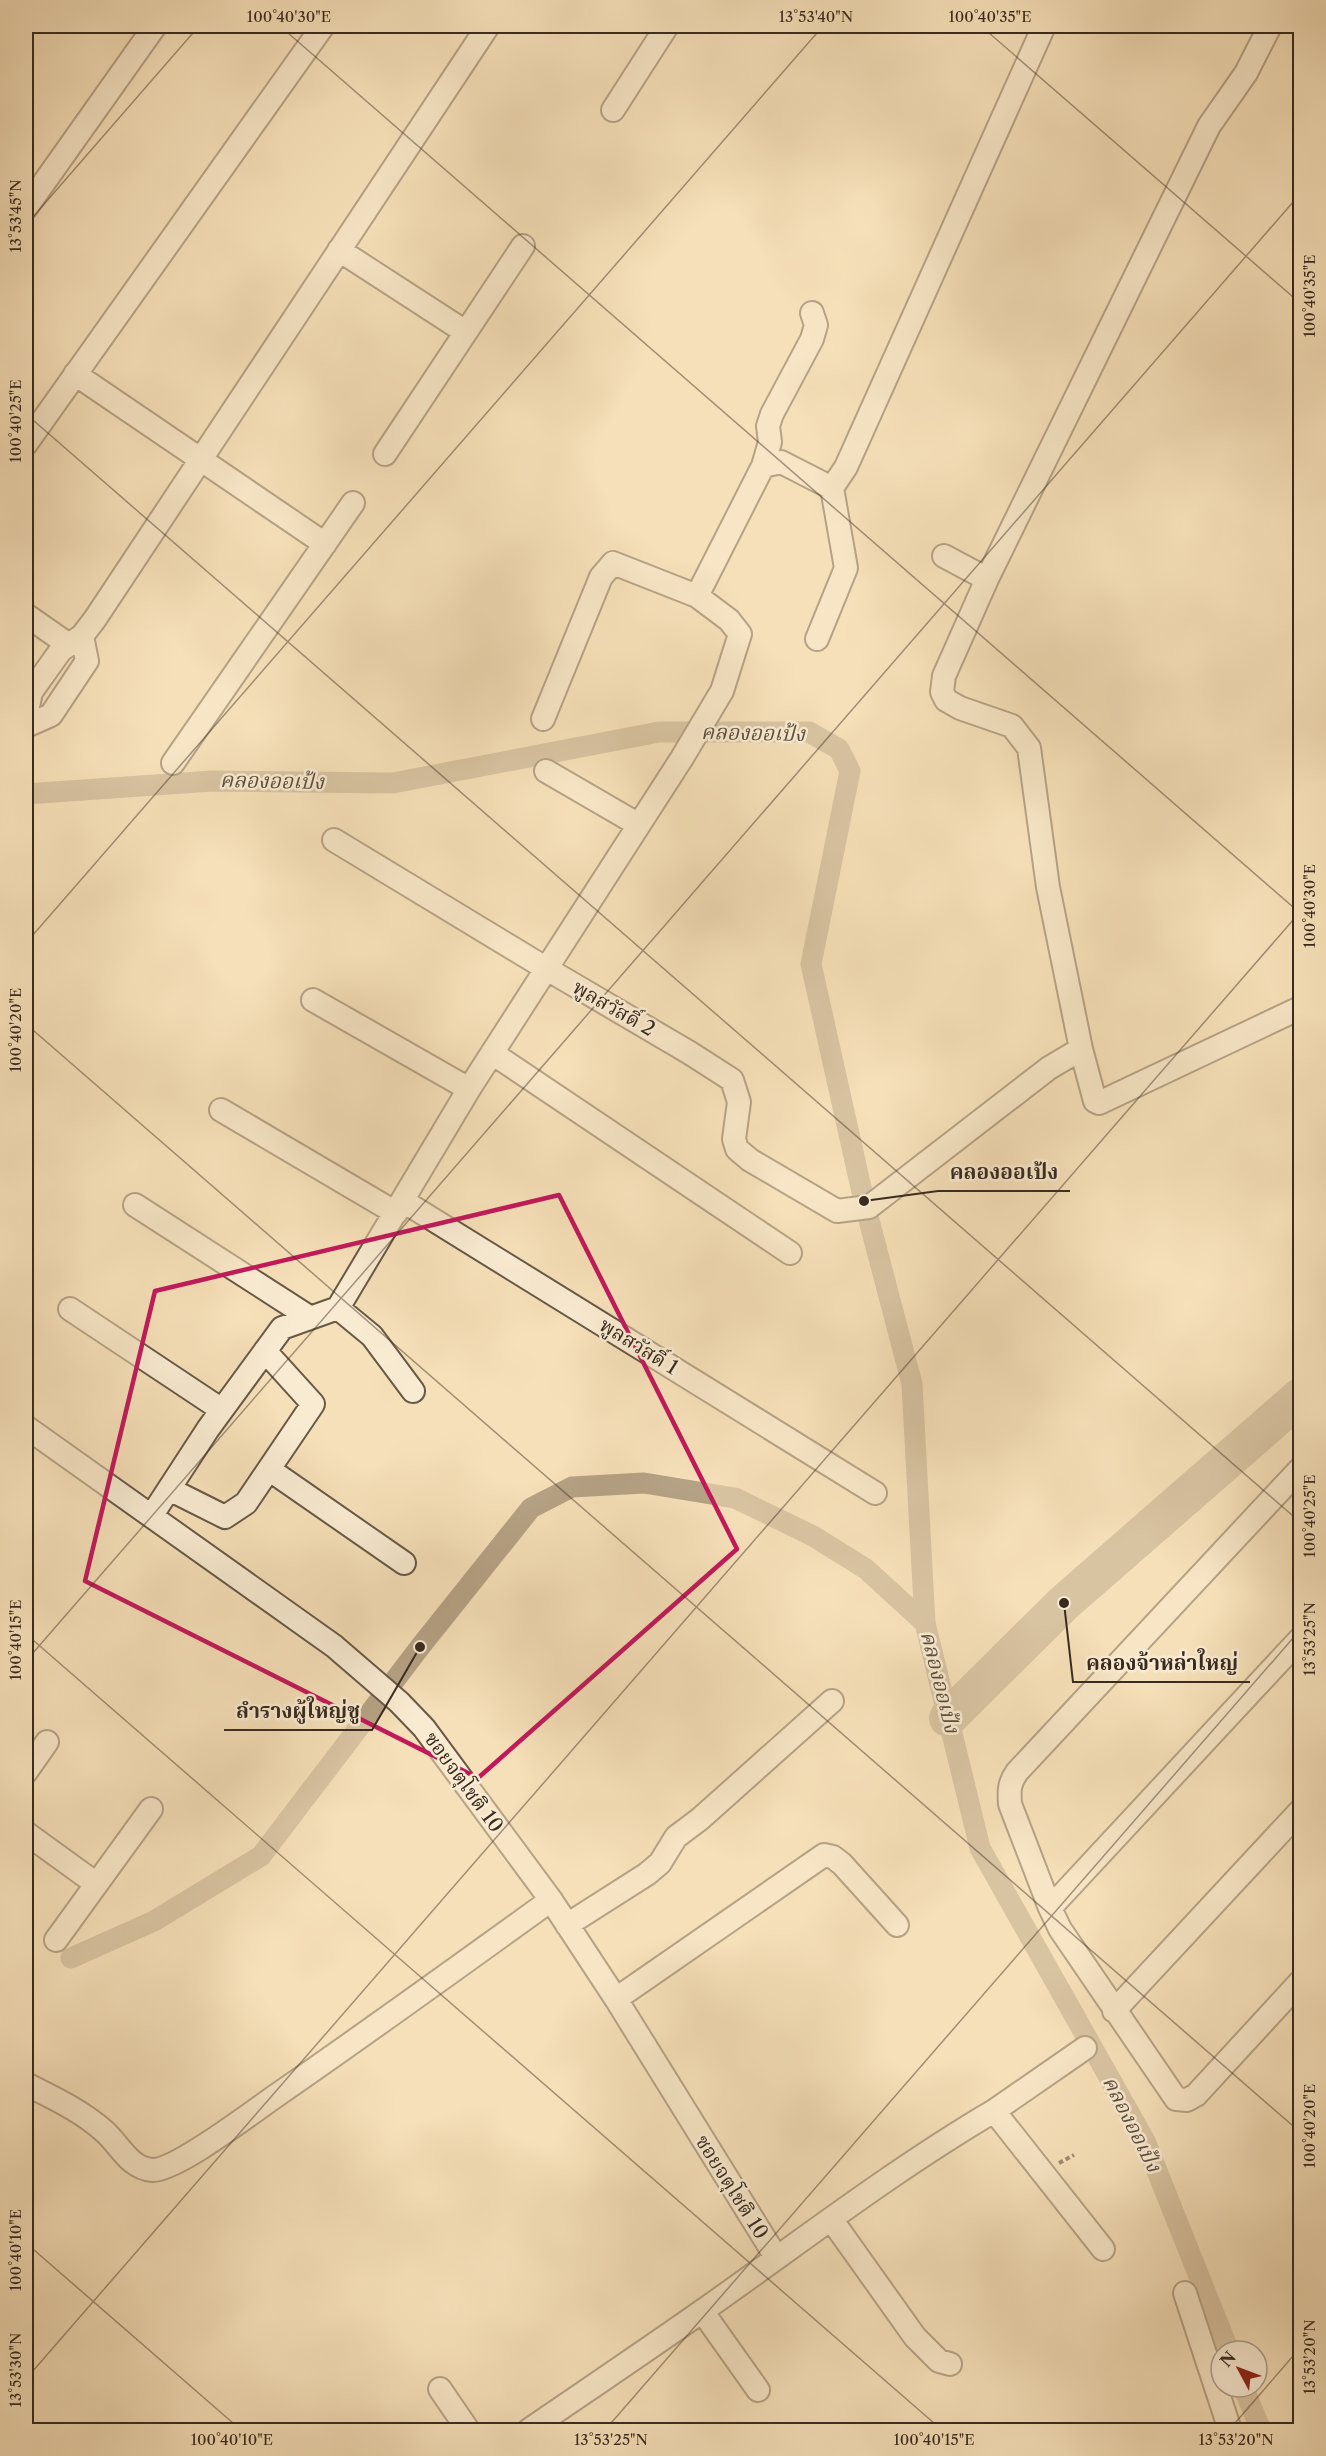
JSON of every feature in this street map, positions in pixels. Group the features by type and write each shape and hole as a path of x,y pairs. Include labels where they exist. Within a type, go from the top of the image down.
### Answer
{"street":[{"path":"26,208 155,26"},
{"path":"26,444 323,26"},
{"path":"26,716 31,692 61,650 76,640 200,459 488,26"},
{"path":"613,110 667,26"},
{"path":"817,639 846,568 832,488 846,467 1044,26"},
{"path":"1270,26 1246,73 1209,126 987,579 944,676 942,693 946,700 960,708 1012,726 1029,748 1048,887 1095,1101 1099,1103 1300,1008"},
{"path":"385,454 464,331 523,246"},
{"path":"339,250 464,331"},
{"path":"697,596 763,466 770,442 768,426 772,414 812,339 816,325 812,313"},
{"path":"75,374 325,544"},
{"path":"763,466 781,462 832,488"},
{"path":"173,763 353,503"},
{"path":"944,556 987,579"},
{"path":"152,1515 222,1410 282,1328 338,1308 468,1089 682,758 722,691 740,634 729,620 697,596 618,564 609,567 601,577 543,719"},
{"path":"26,615 76,640 87,661 51,715 26,726"},
{"path":"546,771 639,825"},
{"name":"พูลสวัสดิ์ 2","path":"334,840 732,1080 739,1101 734,1129 737,1149 750,1160 837,1211 869,1207 1049,1068 1082,1049"},
{"path":"313,1000 468,1089"},
{"path":"492,1053 790,1253"},
{"name":"พูลสวัสดิ์ 1","path":"221,1110 399,1207 875,1493"},
{"path":"135,1205 309,1317"},
{"path":"338,1308 372,1336 413,1391"},
{"path":"70,1310 222,1410"},
{"path":"169,1489 225,1518 246,1503 270,1470 313,1404 266,1351"},
{"name":"ซอยจตุโชติ 10","path":"26,1427 334,1646 385,1690 424,1728 551,1900 616,1999 776,2257"},
{"path":"1300,1468 1011,1780 1009,1791 1010,1804 1060,1929 1176,2099 1187,2100 1196,2095 1300,1982"},
{"path":"270,1470 404,1563"},
{"path":"1050,1908 1300,1639"},
{"path":"567,1925 647,1874 660,1863 676,1837 700,1819 832,1701"},
{"path":"26,1772 47,1742"},
{"path":"56,1940 95,1883 151,1809"},
{"path":"1114,2011 1300,1810"},
{"path":"26,1833 95,1883"},
{"path":"616,1999 824,1855 833,1857 842,1864 897,1925"},
{"path":"30,2086 64,2103 104,2131 127,2157 140,2167 154,2170 172,2164 212,2140 551,1900"},
{"path":"529,2430 831,2219 1085,2048"},
{"path":"994,2111 1103,2249"},
{"path":"831,2219 915,2337 939,2361 950,2364"},
{"path":"1185,2294 1230,2430"},
{"path":"702,2311 758,2390"},
{"path":"440,2389 468,2430"}],"highlighted area":[{"path":"559,1195 737,1549 478,1778 85,1581 155,1291"}],"waterway":[{"name":"คลองออเป้ง","path":"26,794 212,781 393,783 659,732 809,732 839,749 850,771 811,964 864,1201 912,1384 925,1623 980,1848 1145,2141 1224,2339"},
{"path":"948,1718 1064,1603 1300,1397"},
{"path":"71,1958 154,1921 261,1856 420,1647 531,1508 572,1487 644,1483 735,1498 813,1536 866,1569 925,1623"},
{"name":"คลองออเป้ง","path":"1248,2399 1261,2430"}],"place":[{"name":"คลองออเป้ง","path":"864,1201"},
{"name":"คลองจ้าหล่าใหญ่","path":"1064,1603"},
{"name":"ลำรางผู้ใหญ่ชู","path":"420,1647"}]}
